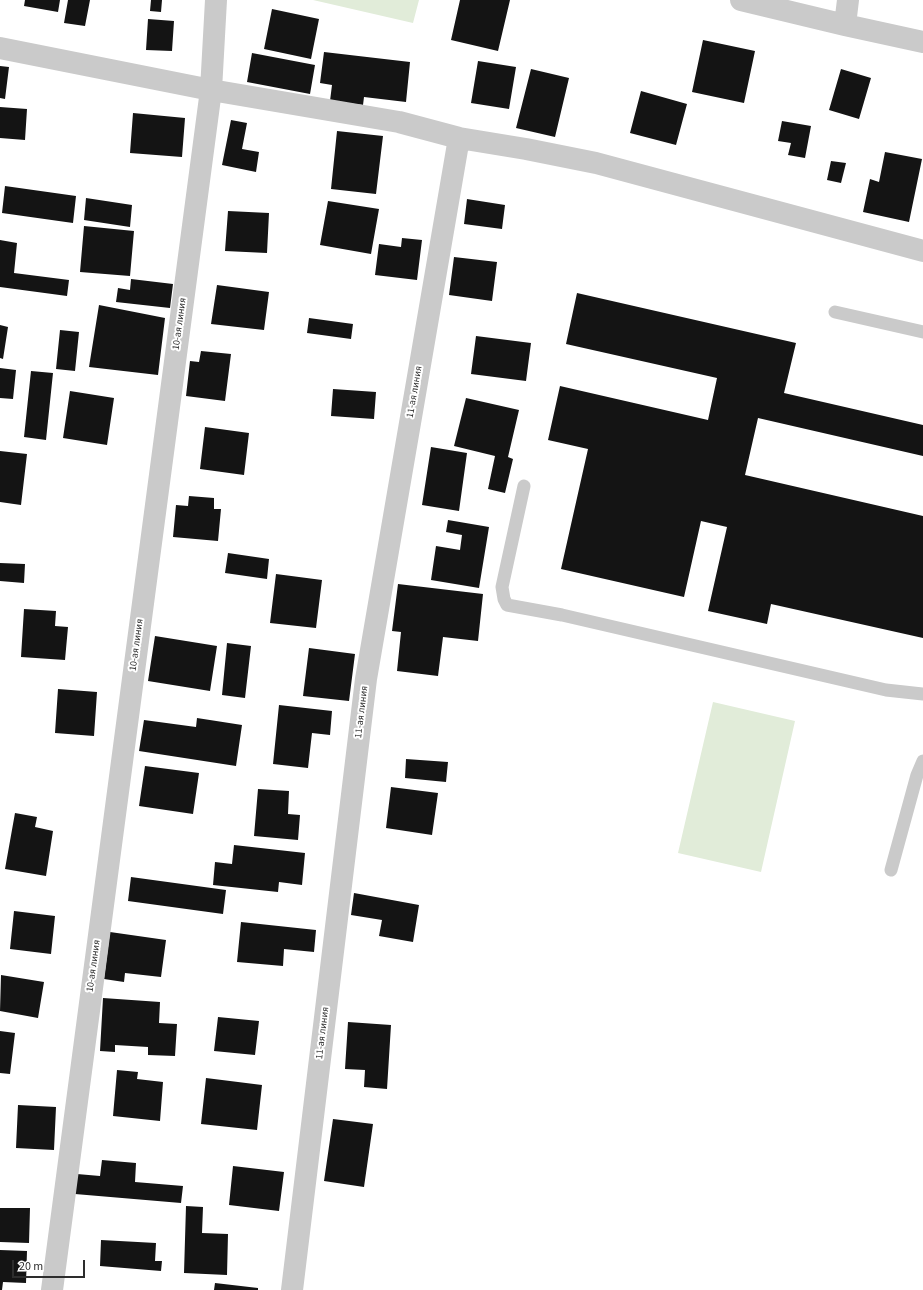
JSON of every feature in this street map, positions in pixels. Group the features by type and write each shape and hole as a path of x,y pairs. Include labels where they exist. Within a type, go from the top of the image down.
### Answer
{"street":[{"name":"10-ая линия","path":"52,1290 211,90 216,0"},
{"path":"741,0 923,42"},
{"path":"845,25 848,0"},
{"path":"0,48 211,90 399,122 459,138 526,149 596,163 923,251"},
{"name":"11-ая линия","path":"292,1290 366,679 459,138"}],"lane":[{"path":"835,312 923,332"},
{"path":"524,486 502,587 504,599 507,605 562,615 886,690 923,694"},
{"path":"891,870 917,775 923,761"}],"green space":[{"path":"313,0 419,0 413,23"},
{"path":"713,702 795,721 761,872 678,853"}],"building":[{"path":"25,0 60,0 58,12 24,6"},
{"path":"68,0 90,0 85,26 64,23"},
{"path":"151,0 162,0 161,12 150,11"},
{"path":"460,0 510,0 498,51 451,40"},
{"path":"272,9 319,19 311,59 264,49"},
{"path":"148,19 174,21 172,51 146,50"},
{"path":"703,40 755,51 744,103 692,92"},
{"path":"324,52 410,62 406,102 364,97 363,105 330,101 332,85 320,83"},
{"path":"252,53 315,65 310,94 247,82"},
{"path":"478,61 516,67 509,109 471,103"},
{"path":"0,66 9,67 5,99 0,98"},
{"path":"531,69 569,78 555,137 516,128"},
{"path":"841,69 871,78 859,119 829,110"},
{"path":"641,91 687,104 676,145 630,133"},
{"path":"0,107 27,109 25,140 0,138"},
{"path":"133,113 185,118 182,157 130,153"},
{"path":"231,120 247,123 242,149 259,152 256,172 222,165"},
{"path":"782,121 811,126 805,158 788,155 791,143 778,141"},
{"path":"337,131 383,136 376,194 331,189"},
{"path":"885,152 922,159 909,222 863,212 870,179 879,182"},
{"path":"831,161 846,163 841,183 827,180"},
{"path":"5,186 76,196 73,223 2,213"},
{"path":"86,198 132,205 130,227 84,220"},
{"path":"467,199 505,205 502,229 464,224"},
{"path":"328,201 379,209 371,254 320,245"},
{"path":"228,211 269,213 267,253 225,251"},
{"path":"84,226 134,231 130,276 80,272"},
{"path":"402,238 422,240 417,280 375,275 379,244 401,247"},
{"path":"0,240 17,243 14,273 69,280 67,296 0,287"},
{"path":"454,257 497,262 492,301 449,295"},
{"path":"131,279 173,284 170,308 116,302 118,288 130,290"},
{"path":"217,285 269,292 264,330 211,324"},
{"path":"577,293 796,343 784,393 923,425 923,456 758,418 745,475 923,516 923,638 771,604 767,624 708,611 727,527 701,521 684,597 561,569 588,449 548,440 560,386 708,420 717,378 566,344"},
{"path":"99,305 165,318 158,375 89,367"},
{"path":"309,318 353,324 351,339 307,333"},
{"path":"0,325 8,327 3,359 0,358"},
{"path":"60,330 79,332 75,371 56,369"},
{"path":"476,336 531,343 526,381 471,374"},
{"path":"201,351 231,354 225,401 186,396 190,361 199,362"},
{"path":"0,368 16,370 13,399 0,398"},
{"path":"31,371 53,373 46,440 24,437"},
{"path":"333,389 376,392 374,419 331,416"},
{"path":"70,391 114,398 107,445 63,438"},
{"path":"466,398 519,410 508,457 513,459 505,493 488,489 495,456 454,446"},
{"path":"205,427 249,433 244,475 200,469"},
{"path":"431,447 467,453 459,511 422,505"},
{"path":"0,451 27,454 21,505 0,502"},
{"path":"189,496 214,498 214,509 221,509 218,541 173,537 176,505 188,506"},
{"path":"448,520 489,527 479,588 431,580 436,546 460,550 462,535 446,532"},
{"path":"228,553 269,559 267,579 225,573"},
{"path":"0,563 25,564 24,583 0,581"},
{"path":"276,574 322,580 316,628 270,623"},
{"path":"398,584 483,594 478,641 443,637 438,676 397,671 401,632 392,631"},
{"path":"24,609 56,611 55,626 68,627 65,660 21,657"},
{"path":"155,636 217,646 210,691 148,681"},
{"path":"227,643 251,646 245,698 222,695"},
{"path":"309,648 355,654 349,701 303,696"},
{"path":"58,689 97,692 94,736 55,733"},
{"path":"279,705 332,711 330,735 312,733 308,768 273,764"},
{"path":"197,718 242,725 236,766 139,751 144,720 196,727"},
{"path":"406,759 448,762 446,782 405,778"},
{"path":"145,766 199,773 193,814 139,806"},
{"path":"391,787 438,793 432,835 386,828"},
{"path":"258,789 289,791 288,814 300,815 298,840 254,836"},
{"path":"15,813 37,817 35,827 53,831 46,876 5,869"},
{"path":"234,845 305,853 302,885 279,882 278,892 213,885 215,862 232,864"},
{"path":"131,877 226,890 223,914 128,901"},
{"path":"354,893 419,905 413,942 379,936 382,920 351,915"},
{"path":"14,911 55,916 51,954 10,949"},
{"path":"241,922 316,930 314,952 284,949 283,966 237,962"},
{"path":"110,932 166,940 161,977 125,973 124,982 104,979"},
{"path":"1,975 44,982 38,1018 0,1011"},
{"path":"103,998 160,1002 159,1023 177,1024 175,1056 148,1055 148,1047 115,1045 115,1052 100,1051"},
{"path":"218,1017 259,1021 255,1055 214,1051"},
{"path":"348,1022 391,1025 387,1089 364,1087 365,1070 345,1069"},
{"path":"0,1031 15,1033 10,1074 0,1073"},
{"path":"117,1070 138,1072 137,1079 163,1082 160,1121 113,1116"},
{"path":"206,1078 262,1085 257,1130 201,1124"},
{"path":"18,1105 56,1107 54,1150 16,1148"},
{"path":"333,1119 373,1124 364,1187 324,1181"},
{"path":"102,1160 136,1163 135,1182 183,1186 181,1203 75,1194 77,1174 100,1176"},
{"path":"233,1166 284,1172 279,1211 229,1205"},
{"path":"186,1206 203,1207 202,1233 228,1234 227,1275 184,1273"},
{"path":"0,1208 30,1208 29,1243 0,1242"},
{"path":"101,1240 156,1243 155,1261 162,1261 161,1271 100,1266"},
{"path":"0,1250 27,1251 26,1283 3,1282 2,1290 0,1290"},
{"path":"215,1283 258,1288 258,1290 214,1290"}]}
